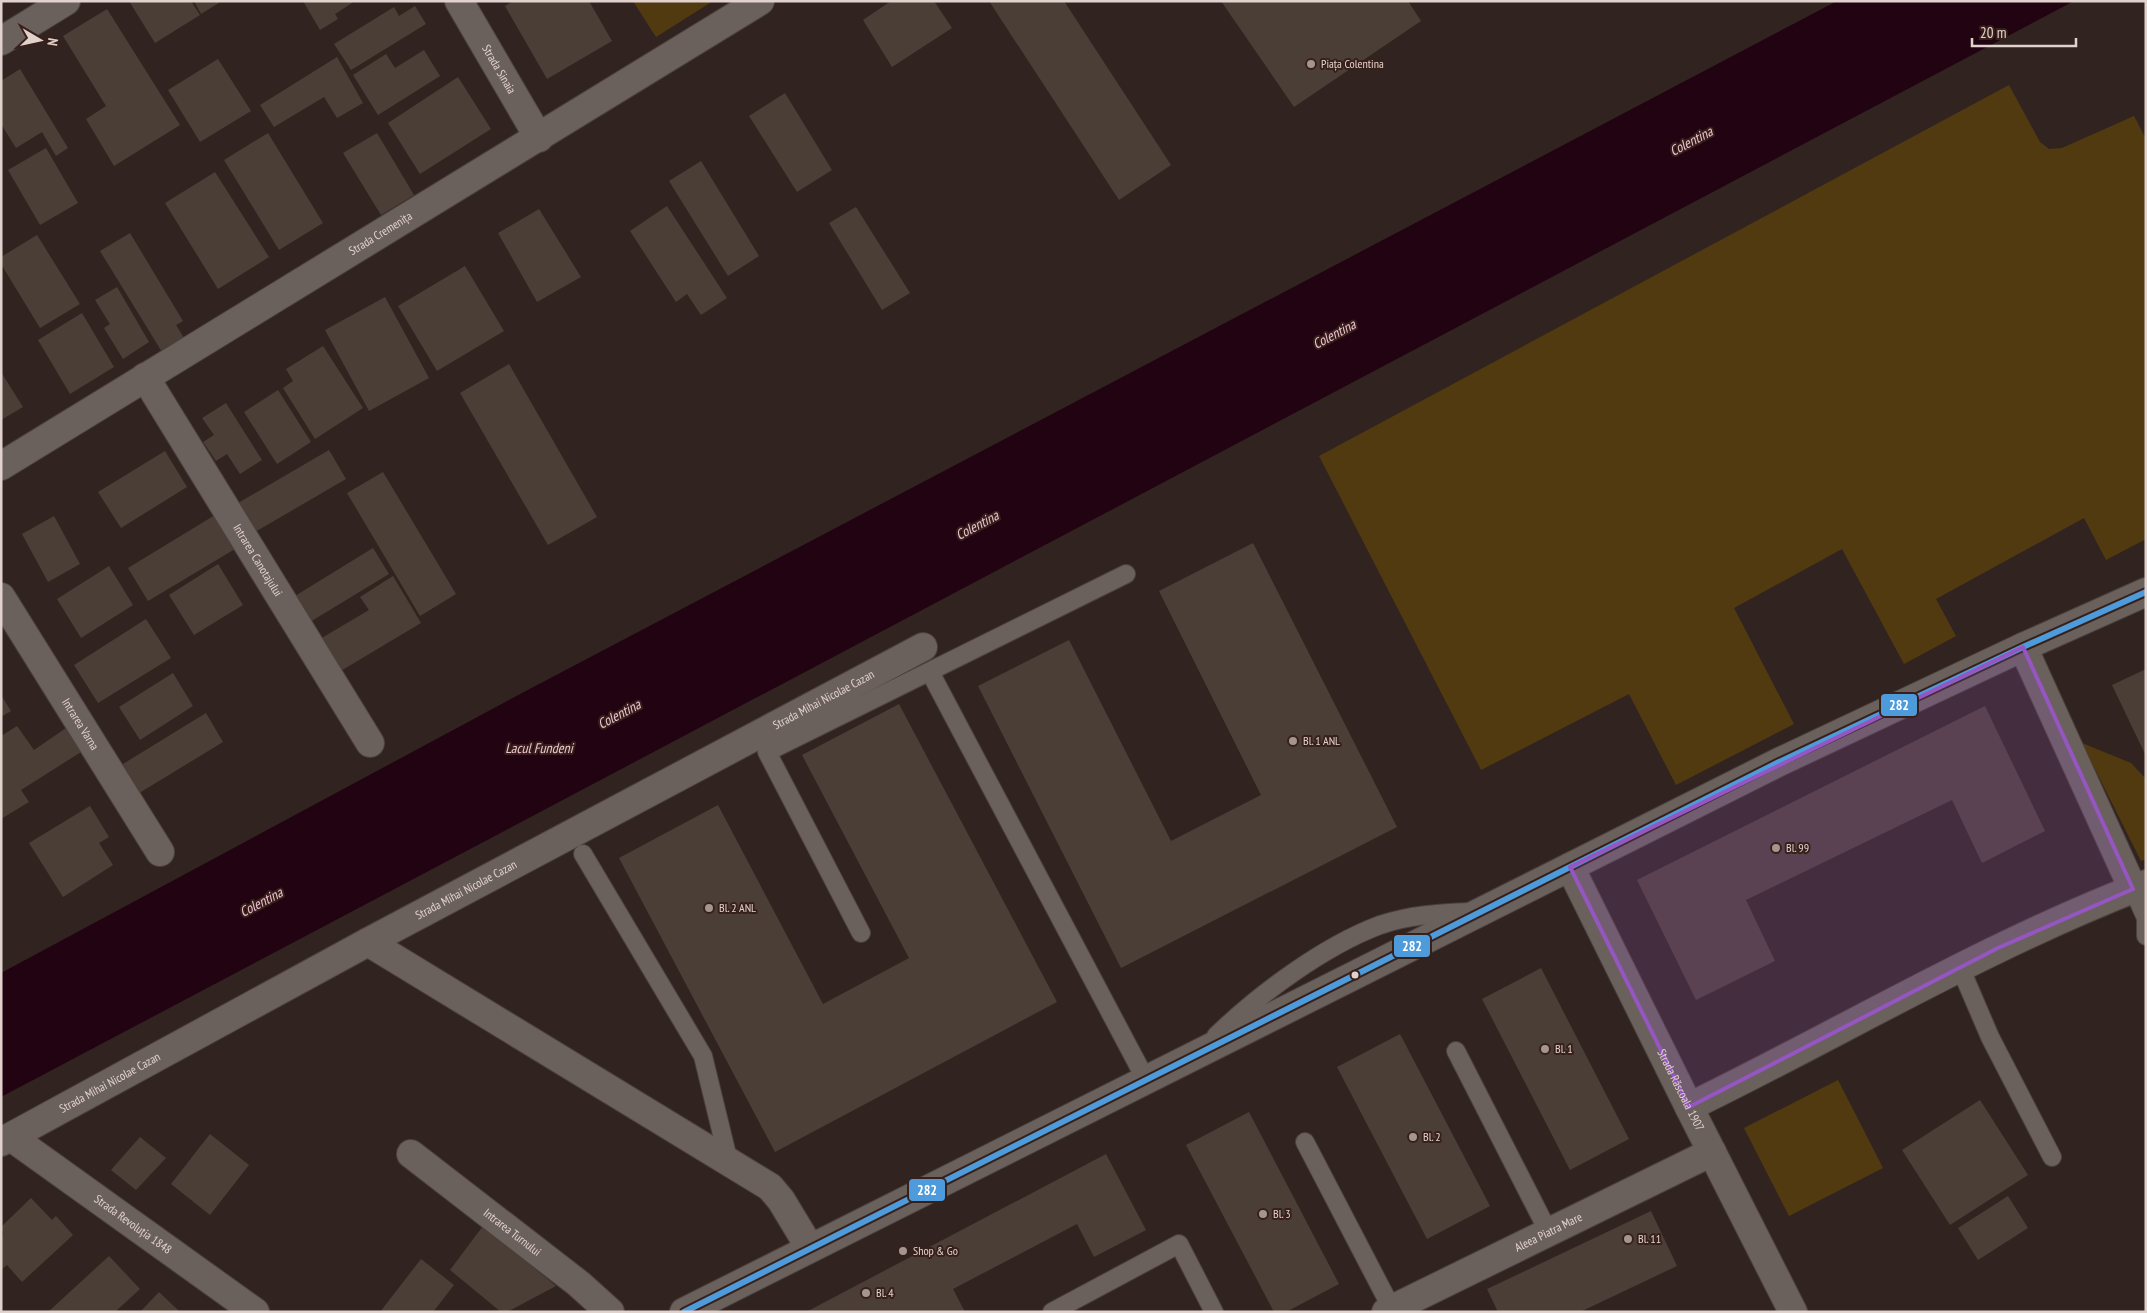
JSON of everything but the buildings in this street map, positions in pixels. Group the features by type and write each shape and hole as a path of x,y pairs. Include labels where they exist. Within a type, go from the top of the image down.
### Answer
{"street":[{"path":"1,41 66,1"},
{"name":"Strada Sinaia","path":"459,1 539,138"},
{"name":"Strada Cremenița","path":"1,466 760,1"},
{"name":"Intrarea Canotajului","path":"145,377 370,743"},
{"path":"684,1312 1779,762 2023,647 2146,592"},
{"name":"Intrarea Varna","path":"1,597 160,852"},
{"path":"1688,1107 1960,968 2065,917 2139,887 2023,647"},
{"name":"Strada Mihai Nicolae Cazan","path":"6,1139 368,942 927,659"},
{"name":"Strada Răscoala 1907","path":"1570,867 1688,1107 1793,1312"},
{"path":"368,942 770,1188 781,1200 810,1248"},
{"name":"Strada Revoluția 1848","path":"6,1139 255,1312"},
{"name":"Aleea Piatra Mare","path":"1389,1310 1712,1152"},
{"name":"Intrarea Turnului","path":"411,1154 579,1284 610,1312"}],"lane":[{"path":"860,933 767,752 927,659 1126,574"},
{"path":"927,659 1146,1080"},
{"path":"583,854 703,1056 729,1163"},
{"path":"2139,887 2146,918 2146,936"},
{"path":"1960,968 1990,1037 2052,1157"},
{"path":"1456,1051 1548,1231"},
{"path":"1305,1142 1389,1310"},
{"path":"1052,1312 1179,1244 1214,1312"}],"highlighted area":[{"path":"2023,647 2133,889 1998,948 1689,1107 1570,867"}],"shaded area":[{"path":"633,1 713,1 656,37"},
{"path":"2009,85 2040,142 2049,149 2062,148 2134,116 2146,139 2146,539 2106,560 2084,518 1936,599 1956,636 1904,664 1842,549 1734,608 1794,724 1676,785 1629,694 1481,770 1319,456"},
{"path":"2082,743 2131,763 2146,779 2146,859 2141,861"},
{"path":"1838,1080 1883,1168 1789,1216 1744,1128"}],"water":[{"name":"Lacul Fundeni","path":"1837,1 2074,1 1,1097 1,973 522,693"}],"transit line":[{"name":"282","path":"684,1312 1779,762 2023,647 2146,592"}],"place":[{"name":"Piața Colentina","path":"1311,64"},
{"name":"Bl. 1 ANL","path":"1293,741"},
{"name":"Bl. 99","path":"1776,848"},
{"name":"Bl. 2 ANL","path":"709,908"},
{"name":"Bl. 1","path":"1545,1049"},
{"name":"Bl. 2","path":"1413,1137"},
{"name":"Bl. 3","path":"1263,1214"},
{"name":"Bl. 11","path":"1628,1239"},
{"name":"Shop & Go","path":"903,1251"},
{"name":"Bl. 4","path":"866,1293"}],"water label":[{"name":"Colentina","path":"1691,141"},
{"name":"Colentina","path":"1334,334"},
{"name":"Colentina","path":"977,525"},
{"name":"Colentina","path":"619,714"},
{"name":"Colentina","path":"261,902"}]}
